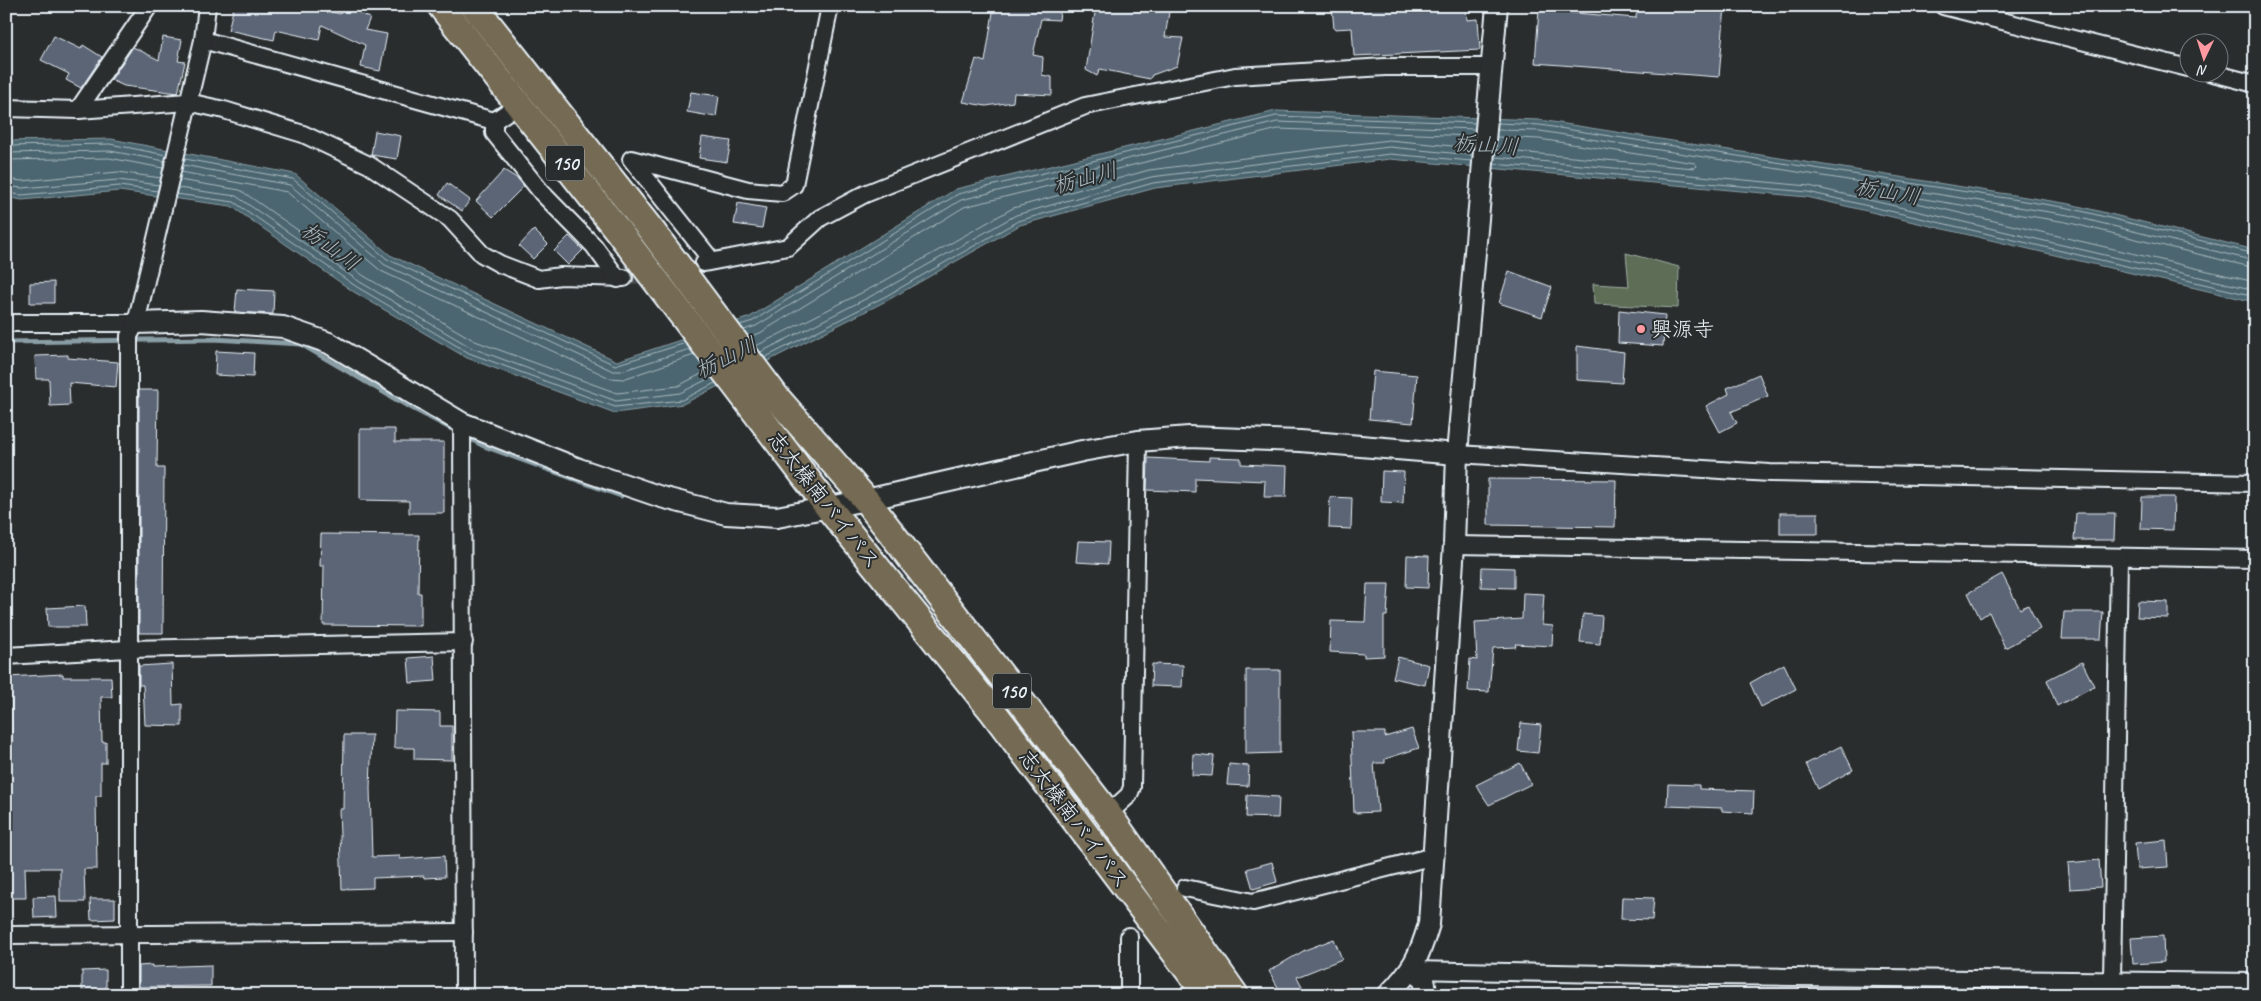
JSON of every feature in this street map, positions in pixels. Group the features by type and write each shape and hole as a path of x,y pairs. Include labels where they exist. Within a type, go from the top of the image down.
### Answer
{"highway":[{"name":"志太榛南バイパス","path":"441,6 519,104 828,507 990,709 1207,995"},
{"name":"志太榛南バイパス","path":"474,6 710,309 776,397 866,500 1108,814 1235,995"}],"street":[{"path":"78,110 149,6"},
{"path":"129,995 129,336 136,323 153,244 203,40 206,6"},
{"path":"830,6 794,184 782,194 748,190 632,159 708,262 739,258 788,247 820,218 865,194 1085,106 1235,76 1386,67 1491,73"},
{"path":"1388,995 1412,970 1422,951 1429,924 1454,545 1458,454 1498,6"},
{"path":"1943,6 2178,65"},
{"path":"203,40 494,121 519,104"},
{"path":"2228,77 2255,84"},
{"path":"6,108 78,110 187,107 224,110 303,134 369,165 450,219 482,254 500,264 539,279 560,276 621,279 594,246 542,193 494,133 494,121"},
{"path":"6,323 201,321 283,326 329,343 462,432 661,497 726,514 777,517 866,500 1082,451 1138,441 1190,437 1281,440 1458,454 1770,473 2255,483"},
{"path":"462,432 464,995"},
{"path":"1108,814 1129,795 1132,787 1138,441"},
{"path":"1454,545 2255,559"},
{"path":"2112,981 2119,557"},
{"path":"6,656 128,649 464,642"},
{"path":"1185,888 1253,902 1434,856"},
{"path":"6,935 464,932"},
{"path":"1129,936 1130,995"},
{"path":"1412,970 2255,982"},
{"path":"1412,970 1424,980 1427,995"}],"green space":[{"path":"1626,253 1679,267 1678,308 1594,304 1593,284 1629,286"}],"water":[{"name":"栃山川","path":"1276,111 1540,120 2070,204 2255,250 2255,302 1807,197 1390,159 1155,188 1020,225 888,300 683,404 615,413 467,358 354,292 231,206 119,191 22,200 6,197 6,141 111,139 295,174 390,255 617,361 750,317 956,189"}],"building":[{"path":"234,6 309,6 340,14 344,6 370,18 365,30 387,34 380,71 361,67 365,45 322,25 319,40 276,30 274,40 228,30"},
{"path":"994,6 1061,6 1059,20 1041,19 1033,55 1043,57 1042,75 1052,77 1052,95 1014,93 1013,102 986,106 963,102 976,59 985,62"},
{"path":"1096,6 1170,6 1165,37 1183,38 1177,66 1152,75 1150,79 1100,69 1097,76 1086,70"},
{"path":"1332,6 1466,6 1467,20 1478,19 1480,50 1354,56 1352,28 1334,29"},
{"path":"1637,6 1725,6 1719,77 1535,63 1539,10 1636,18"},
{"path":"54,36 81,49 83,45 102,57 81,88 66,80 69,74 41,60"},
{"path":"163,37 182,40 178,61 185,62 178,93 124,86 111,80 133,47 159,60"},
{"path":"691,92 719,96 716,117 687,112"},
{"path":"375,131 401,136 397,159 371,155"},
{"path":"702,137 731,141 727,162 699,158"},
{"path":"504,170 518,179 524,186 493,217 476,201"},
{"path":"447,183 470,200 462,211 439,195"},
{"path":"738,203 766,208 762,228 734,224"},
{"path":"534,230 548,244 533,259 519,246"},
{"path":"569,236 583,250 568,265 554,251"},
{"path":"1509,271 1552,287 1542,317 1499,303"},
{"path":"54,282 54,303 30,303 30,283"},
{"path":"237,289 274,291 273,314 235,312"},
{"name":"興源寺","path":"1619,310 1665,315 1663,346 1618,343"},
{"path":"1577,346 1624,352 1622,383 1577,380"},
{"path":"216,351 254,353 253,377 215,375"},
{"path":"68,355 68,358 118,362 116,387 69,383 70,405 50,406 49,379 36,379 35,356"},
{"path":"1373,371 1417,375 1413,423 1369,419"},
{"path":"1759,374 1768,396 1731,412 1737,423 1720,432 1706,406 1729,394 1727,388"},
{"path":"139,390 158,390 157,468 164,468 163,633 139,633"},
{"path":"360,429 395,429 395,442 444,442 444,513 409,513 409,501 360,500"},
{"path":"1209,457 1241,458 1241,464 1287,466 1286,497 1264,497 1265,481 1195,478 1195,492 1147,490 1148,458 1209,461"},
{"path":"1382,471 1404,472 1403,503 1381,502"},
{"path":"1488,479 1616,480 1615,527 1488,525"},
{"path":"1330,497 1352,498 1351,529 1329,528"},
{"path":"2142,497 2174,497 2173,530 2141,529"},
{"path":"1780,513 1818,513 1818,534 1780,534"},
{"path":"2076,513 2115,513 2114,540 2074,540"},
{"path":"321,534 419,535 418,593 421,593 421,626 323,625 324,566 320,566"},
{"path":"1078,541 1109,542 1108,564 1076,562"},
{"path":"1407,555 1429,556 1428,588 1406,587"},
{"path":"1482,567 1514,568 1514,588 1481,587"},
{"path":"2002,574 2020,609 2028,605 2040,629 2005,648 1989,612 1980,618 1968,593"},
{"path":"1367,584 1389,584 1387,616 1384,616 1384,656 1364,657 1364,654 1330,652 1331,621 1365,622"},
{"path":"1523,593 1544,594 1542,625 1553,626 1552,646 1515,644 1516,647 1493,648 1489,692 1468,691 1470,659 1477,660 1475,622 1522,619"},
{"path":"2138,601 2168,602 2168,618 2137,617"},
{"path":"85,606 86,627 48,627 47,608"},
{"path":"2064,612 2103,612 2101,639 2062,639"},
{"path":"1583,614 1602,616 1600,644 1580,642"},
{"path":"434,656 436,681 410,683 408,658"},
{"path":"1398,657 1429,665 1425,685 1393,678"},
{"path":"2082,662 2094,686 2057,706 2047,680"},
{"path":"172,664 173,705 182,704 182,726 145,725 143,685 139,685 139,666"},
{"path":"1152,664 1183,665 1182,687 1151,686"},
{"path":"1784,664 1796,689 1761,707 1750,683"},
{"path":"1246,670 1280,670 1280,753 1246,754"},
{"path":"63,674 63,677 111,677 112,697 101,697 102,742 106,742 106,763 101,763 101,796 96,796 97,869 84,869 85,902 60,902 60,868 25,868 26,898 6,898 6,776 9,776 8,744 12,744 11,697 7,697 7,677"},
{"path":"395,711 440,712 440,726 452,726 452,760 414,759 414,748 394,748"},
{"path":"1521,723 1541,725 1538,753 1518,751"},
{"path":"1412,729 1419,748 1385,759 1385,763 1374,763 1378,812 1354,813 1351,732 1385,732 1385,737"},
{"path":"344,735 372,735 370,788 372,857 400,856 400,859 444,856 445,877 373,878 373,888 342,889 339,809 343,809"},
{"path":"1841,746 1853,770 1818,789 1806,764"},
{"path":"1193,754 1214,756 1212,776 1192,775"},
{"path":"1520,763 1531,784 1489,805 1476,785"},
{"path":"1229,764 1249,766 1248,786 1227,785"},
{"path":"1668,784 1699,785 1699,789 1754,791 1753,813 1722,811 1722,808 1667,806"},
{"path":"1247,795 1279,797 1278,818 1246,817"},
{"path":"2166,840 2168,867 2137,869 2135,843"},
{"path":"2099,860 2101,887 2070,889 2068,863"},
{"path":"1272,862 1277,882 1253,889 1247,869"},
{"path":"56,896 57,917 34,918 33,897"},
{"path":"1622,897 1654,898 1652,920 1621,919"},
{"path":"90,899 115,899 115,919 91,920"},
{"path":"2163,936 2164,962 2133,964 2131,938"},
{"path":"1334,939 1342,959 1297,977 1303,988 1290,995 1282,995 1269,971 1305,950"},
{"path":"152,965 152,967 211,965 211,986 139,987 139,966"},
{"path":"106,970 106,991 82,991 82,971"}],"waterway":[{"path":"6,342 213,339 301,344 399,401 484,446 621,496"}],"tunnel":[{"path":"624,278 704,263"}],"place":[{"name":"興源寺","path":"1641,329"}]}
